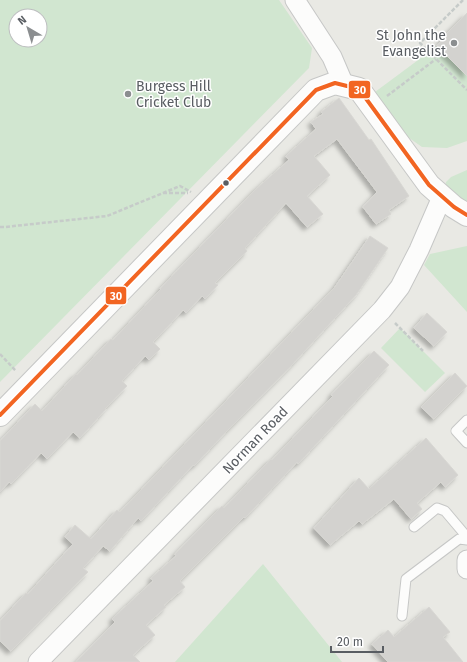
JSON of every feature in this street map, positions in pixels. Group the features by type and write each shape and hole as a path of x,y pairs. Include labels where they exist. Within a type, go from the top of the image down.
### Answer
{"street":[{"path":"295,0 332,56 344,85"},
{"path":"0,415 316,90 335,83 359,90 429,185 454,207 467,215"},
{"name":"Norman Road","path":"38,662 382,310 400,287 419,250 442,197"},
{"path":"467,560 467,569"}],"lane":[{"path":"467,420 456,431 467,443"},
{"path":"414,527 437,508 446,511 467,537"},
{"path":"402,616 406,579 459,539 467,540"}],"path":[{"path":"462,0 420,43 467,90"},
{"path":"372,107 436,59"},
{"path":"0,226 5,227 107,216 161,193 180,186 192,193 161,193"},
{"path":"382,310 423,351"}],"green space":[{"name":"Burgess Hill Cricket Club","path":"0,0 279,0 312,48 309,68 0,382"},
{"path":"437,46 467,76 467,141 447,148 422,147 405,135 375,92"},
{"path":"467,170 467,205 445,187 446,182 451,177"},
{"path":"467,246 467,312 424,265 430,254"},
{"path":"400,328 445,373 425,392 381,348"},
{"path":"263,564 342,662 175,662"}],"building":[{"name":"St John the Evangelist","path":"467,13 467,76 437,46 443,39 442,38"},
{"path":"339,98 369,140 371,139 409,196 389,210 391,214 376,224 363,207 377,192 337,139 314,156 330,175 307,196 323,214 307,227 286,203 245,248 247,251 215,283 218,285 205,299 202,296 186,313 183,310 153,342 160,349 149,360 145,356 122,381 127,386 80,438 73,432 47,459 41,453 11,484 9,482 0,492 0,441 35,404 42,411 111,339 113,340 255,190 289,160 286,156 316,129 311,122 323,114 321,112"},
{"path":"370,236 388,248 356,295 291,366 194,466 193,465 141,521 138,518 110,551 103,546 83,568 88,572 11,651 0,641 0,621 26,593 28,594 73,544 65,537 75,525 91,539 117,510 120,512 335,287"},
{"path":"427,313 447,332 434,346 414,328"},
{"path":"374,351 389,365 298,464 297,462 245,518 244,517 180,581 185,587 164,605 166,607 146,625 155,635 133,655 140,662 76,662 115,622 112,619 153,581 151,578 176,556 175,554 222,506 224,508 271,459 272,460 333,396 331,395"},
{"path":"455,373 467,386 434,419 421,407"},
{"path":"426,438 458,475 445,487 441,482 417,503 422,509 411,519 394,499 362,524 359,521 330,545 314,528 359,478 369,489"},
{"path":"429,607 450,632 443,637 463,662 388,662 372,644 388,630 394,637"}],"transit line":[{"name":"30","path":"0,415 316,90 335,83 359,89 429,185 454,207 467,215"}],"place":[{"name":"St John the Evangelist","path":"454,43"},
{"name":"Burgess Hill Cricket Club","path":"128,94"}]}
